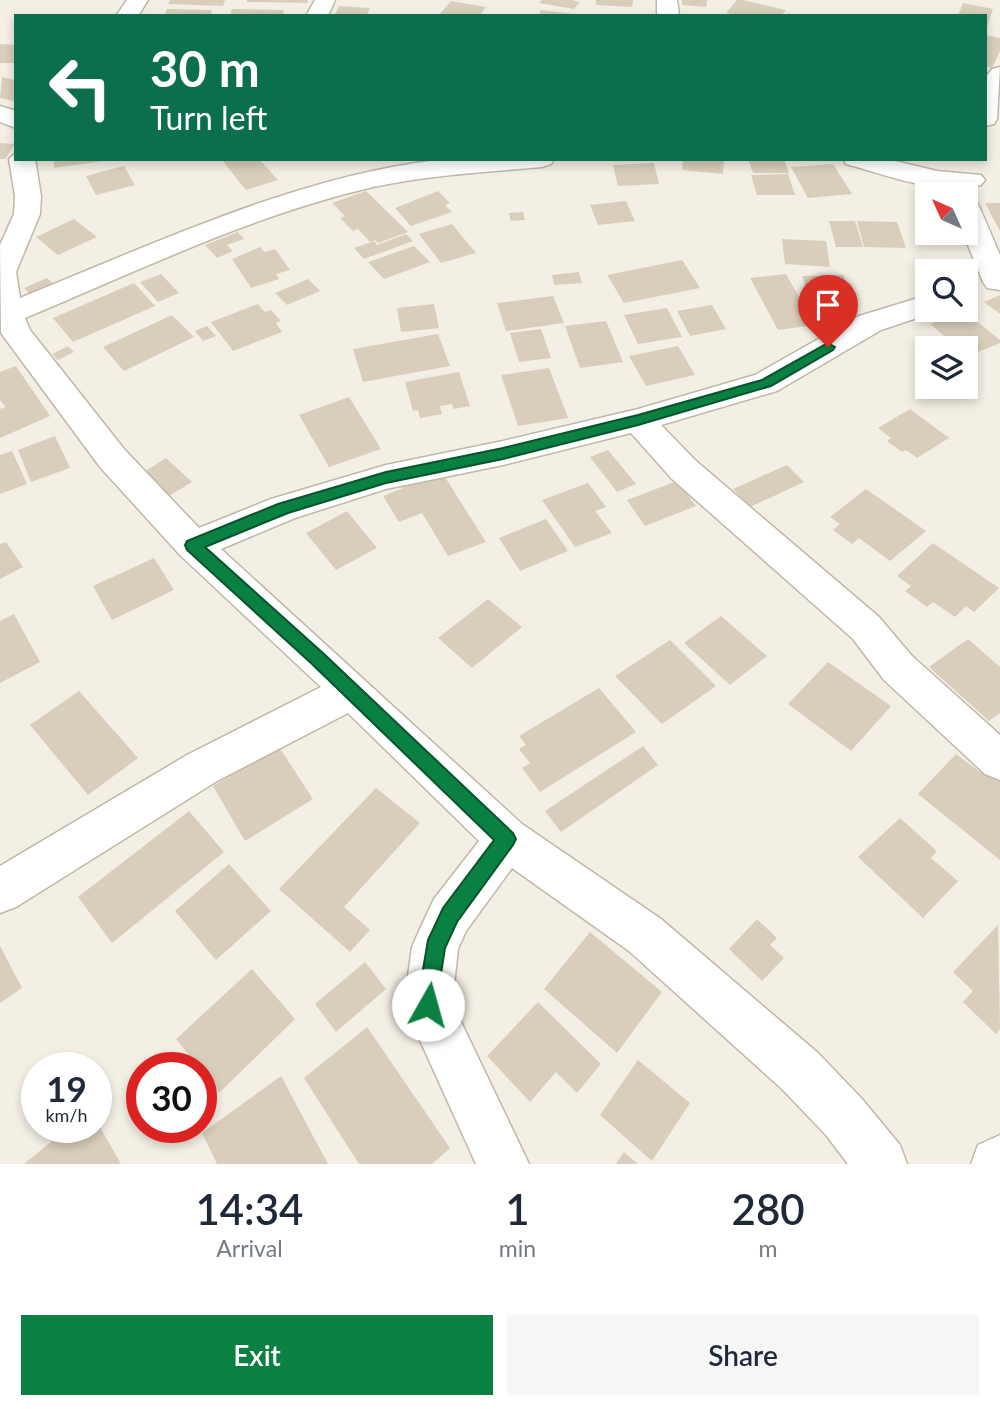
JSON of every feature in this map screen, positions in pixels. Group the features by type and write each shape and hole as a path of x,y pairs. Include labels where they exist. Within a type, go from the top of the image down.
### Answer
{"street":[{"path":"987,100 988,91 1000,74"},
{"path":"22,161 28,196 27,215 2,272 8,328 112,458 193,545 507,839 645,935 800,1071 844,1117 881,1164"},
{"path":"8,328 264,213 355,185 421,170 520,161"},
{"path":"863,161 954,182"},
{"path":"978,223 991,284"},
{"path":"193,545 283,508 386,477 503,453 638,420 766,383 870,323 915,308"},
{"path":"638,420 684,470 857,619 898,668 1000,761"},
{"path":"0,891 202,768 352,691"},
{"path":"503,1164 428,1005 435,947 450,915 507,839"}],"building":[{"path":"170,0 225,0 223,6 168,4"},
{"path":"247,0 308,0 307,3"},
{"path":"542,0 580,2 574,9 539,3"},
{"path":"596,0 633,0 632,7 596,5"},
{"path":"682,0 707,0 706,7 682,5"},
{"path":"737,0 786,10 783,14 726,13"},
{"path":"451,1 486,7 481,14 440,14"},
{"path":"963,3 993,9 987,27 987,14 959,14"},
{"path":"339,6 370,8 367,14 335,14"},
{"path":"167,9 212,10 211,14 165,14"},
{"path":"232,9 284,10 283,14 231,14"},
{"path":"541,10 575,14 540,14"},
{"path":"987,35 1000,38 1000,51 992,68 987,67"},
{"path":"0,44 14,45 14,63 0,63"},
{"path":"2,77 14,80 14,101 0,98"},
{"path":"0,143 14,144 5,159 0,159"},
{"path":"54,161 102,161 54,168"},
{"path":"223,161 261,161 278,180 246,190"},
{"path":"683,161 724,161 723,174 682,170"},
{"path":"749,161 785,161 789,173 753,173"},
{"path":"654,163 659,184 618,186 613,165"},
{"path":"833,164 852,194 808,198 791,167"},
{"path":"124,166 135,185 96,195 86,176"},
{"path":"788,174 795,195 757,195 751,175"},
{"path":"915,179 940,182 915,182"},
{"path":"366,191 408,232 378,243 375,240 370,242 358,229 353,231 340,218 345,216 332,203"},
{"path":"438,191 450,203 445,205 452,212 411,226 395,208"},
{"path":"626,201 635,221 598,225 590,205"},
{"path":"985,203 1000,203 1000,231"},
{"path":"523,212 525,220 511,221 509,213"},
{"path":"74,219 97,237 58,255 36,237"},
{"path":"829,221 855,221 863,247 836,247"},
{"path":"857,221 897,222 906,248 864,247"},
{"path":"452,224 476,253 441,263 419,234"},
{"path":"238,232 244,239 227,245 233,251 217,258 205,245"},
{"path":"406,234 413,241 364,259 354,248 374,241 377,245"},
{"path":"782,239 826,241 830,267 785,264"},
{"path":"414,246 430,262 384,279 368,262"},
{"path":"260,247 264,252 275,249 290,270 276,274 279,279 251,288 232,259"},
{"path":"682,260 700,288 624,303 607,275"},
{"path":"579,272 582,283 554,285 552,275"},
{"path":"161,274 179,293 158,302 140,282"},
{"path":"786,274 815,325 778,330 750,278"},
{"path":"843,275 853,301 811,302 802,276"},
{"path":"47,278 59,289 36,300 24,288"},
{"path":"308,279 320,291 287,305 275,293"},
{"path":"134,283 155,306 73,342 53,318"},
{"path":"1000,295 1000,314 984,302"},
{"path":"553,296 564,323 506,331 497,303"},
{"path":"258,304 265,312 271,310 281,321 276,323 282,332 233,351 211,322"},
{"path":"434,304 439,328 401,332 397,308"},
{"path":"712,305 726,329 690,336 677,311"},
{"path":"667,308 682,337 638,344 624,315"},
{"path":"172,315 194,337 124,371 103,347"},
{"path":"606,321 623,362 580,368 565,326"},
{"path":"978,322 1000,340 1000,343 978,352 978,336 944,336 930,324"},
{"path":"207,326 216,336 203,341 195,331"},
{"path":"541,329 551,358 519,362 510,333"},
{"path":"438,334 450,366 363,382 353,349"},
{"path":"68,346 74,352 58,360 52,354"},
{"path":"678,346 695,375 646,386 629,356"},
{"path":"16,366 50,416 0,438 0,409 6,407 0,400 0,372"},
{"path":"549,368 568,418 518,426 501,375"},
{"path":"459,372 470,406 454,409 452,404 440,406 442,414 420,418 418,410 413,411 405,382"},
{"path":"349,397 381,449 329,467 299,415"},
{"path":"910,409 949,438 917,458 906,450 902,452 887,441 891,438 878,428"},
{"path":"55,436 70,468 31,482 18,450"},
{"path":"608,450 636,484 617,492 590,457"},
{"path":"12,451 27,484 0,494 0,455"},
{"path":"166,458 192,482 169,496 144,472"},
{"path":"787,465 804,482 750,507 733,489"},
{"path":"443,474 486,542 448,556 422,513 399,522 383,496 403,488 401,484"},
{"path":"677,481 696,506 645,526 627,500"},
{"path":"588,483 606,507 595,511 612,533 575,547 542,500"},
{"path":"866,489 926,531 890,561 859,538 852,544 833,530 840,524 830,517"},
{"path":"347,511 377,548 336,570 306,533"},
{"path":"546,519 568,551 520,571 499,538"},
{"path":"6,542 23,567 0,579 0,544"},
{"path":"933,543 999,588 974,612 966,606 955,617 933,602 927,607 905,591 911,586 897,576"},
{"path":"154,558 174,590 112,620 93,586"},
{"path":"488,599 522,627 472,668 438,638"},
{"path":"14,614 40,662 0,683 0,621"},
{"path":"721,616 767,656 730,685 684,643"},
{"path":"968,639 1000,667 1000,713 989,721 929,667"},
{"path":"670,640 716,686 662,724 615,676"},
{"path":"828,662 891,706 851,751 788,704"},
{"path":"599,688 636,732 540,792 522,768 530,763 519,749 526,745 519,736"},
{"path":"79,691 138,758 88,795 30,725"},
{"path":"643,746 658,765 561,832 545,811"},
{"path":"279,747 313,799 245,841 213,786"},
{"path":"956,754 980,772 983,768 1000,781 1000,860 918,794"},
{"path":"376,788 420,823 344,907 370,930 350,952 279,889"},
{"path":"189,811 224,852 112,943 78,897"},
{"path":"900,818 937,851 931,858 958,881 923,918 858,857"},
{"path":"229,864 271,911 216,960 175,911"},
{"path":"757,919 777,938 770,945 784,958 762,981 729,949"},
{"path":"998,925 1000,1029 996,1034 963,1002 973,991 953,972"},
{"path":"590,932 662,992 617,1053 544,989"},
{"path":"0,946 22,988 0,1003"},
{"path":"365,962 386,989 336,1032 315,1004"},
{"path":"252,969 295,1019 219,1093 217,1052 186,1052 176,1039"},
{"path":"538,1002 601,1064 577,1093 556,1072 530,1102 487,1056"},
{"path":"367,1027 450,1148 432,1164 359,1164 304,1078"},
{"path":"638,1060 690,1103 652,1161 600,1115"},
{"path":"281,1076 328,1164 217,1164 207,1143 217,1143 217,1122"},
{"path":"50,1143 109,1143 121,1164 24,1164"},
{"path":"624,1152 638,1164 616,1164"}],"route":[{"path":"428,1005 435,947 450,915 507,839 318,659 193,545 283,508 386,477 503,453 638,420 766,383 828,347"}]}
